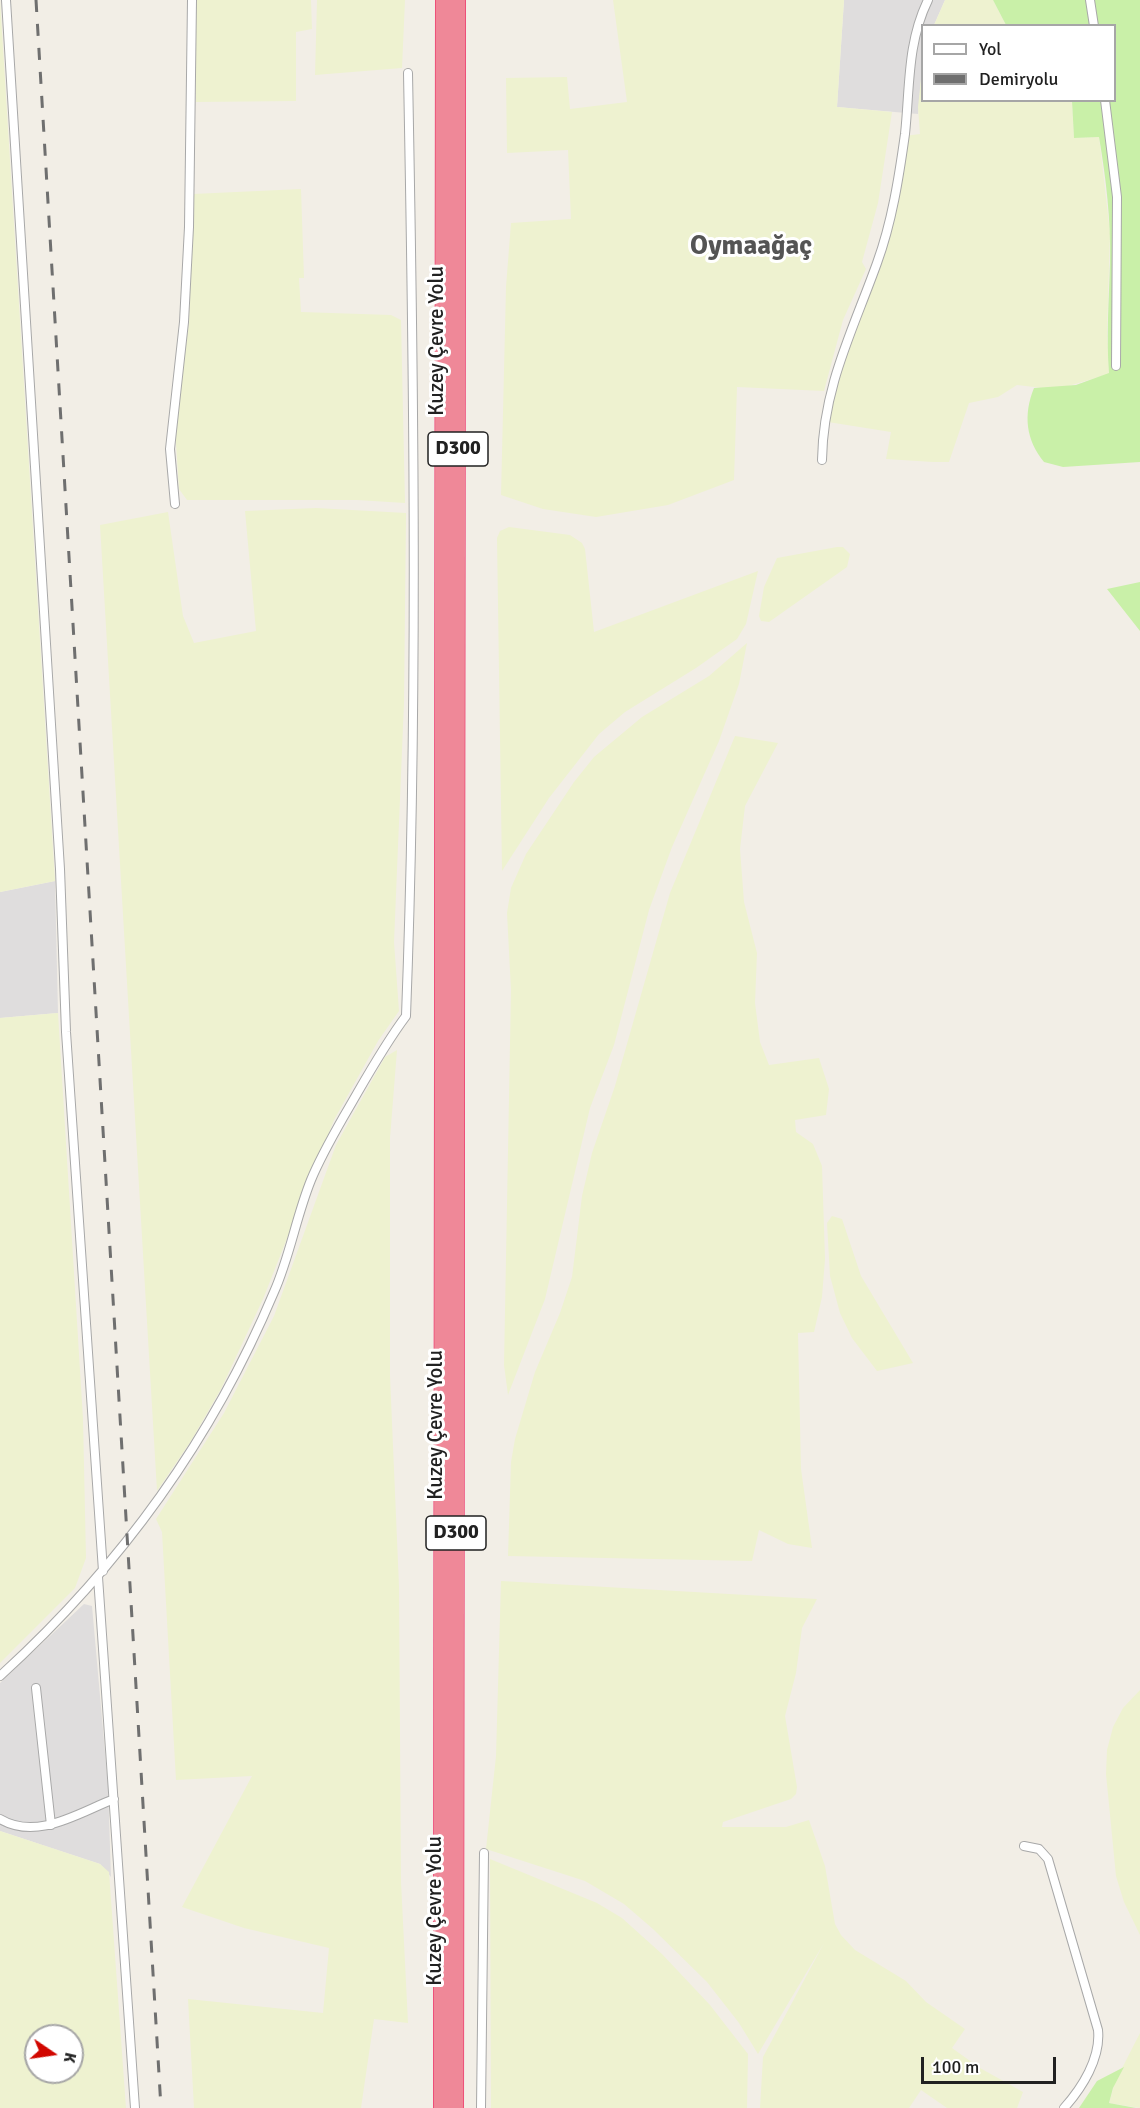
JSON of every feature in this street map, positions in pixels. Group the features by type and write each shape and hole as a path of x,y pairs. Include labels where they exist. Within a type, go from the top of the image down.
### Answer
{"highway":[{"name":"Kuzey Çevre Yolu","path":"441,2108 443,0"},
{"name":"Kuzey Çevre Yolu","path":"456,2108 458,0"}],"street":[{"path":"6,0 60,869 66,1032 135,2108"},
{"path":"174,504 170,449 186,275 192,0"},
{"path":"822,460 825,418 831,389 889,224 905,133 911,48 928,0"},
{"path":"1090,0 1094,24"},
{"path":"0,1676 59,1620 100,1574 165,1493 211,1422 274,1292 318,1165 381,1048 406,1016 413,680 408,74"},
{"path":"1105,102 1117,197 1116,366"},
{"path":"36,1688 51,1825"},
{"path":"0,1819 27,1827 51,1825 114,1798"},
{"path":"1024,1846 1038,1849 1048,1859 1098,2030 1097,2048 1090,2067 1065,2108"},
{"path":"481,2108 484,1853"}],"shaded area":[{"path":"844,0 945,0 934,24 921,24 921,81 918,114 837,107"},
{"path":"55,881 58,1013 0,1018 0,892"},
{"path":"84,1604 92,1606 108,1786 111,1877 100,1864 0,1831 0,1683"}],"green space":[{"path":"0,0 55,881 0,892"},
{"path":"195,0 311,0 312,29 296,32 296,101 196,102"},
{"path":"317,0 405,0 402,68 315,75"},
{"path":"613,0 844,0 837,107 892,112 878,203 862,262 866,269 843,320 824,391 737,387 734,480 668,505 596,517 543,509 501,495 506,287 511,223 571,219 568,150 507,153 506,78 567,77 570,109 627,102"},
{"path":"945,0 993,0 1005,24 934,24"},
{"path":"993,0 1140,0 1140,462 1063,467 1044,462 1033,445 1028,427 1028,408 1034,388 1076,385 1109,373 1110,246 1104,168 1099,137 1074,138 1072,102 1116,102 1116,24 1005,24"},
{"path":"921,79 921,102 1072,102 1074,138 1099,137 1110,233 1107,332 1109,374 1065,387 1043,388 1017,385 998,397 969,403 949,462 886,459 891,432 828,422 846,352 875,271 904,136 920,134 918,107"},
{"path":"301,189 304,278 299,278 301,312 391,315 401,320 405,503 357,500 187,500 179,489 175,429 189,322 193,194"},
{"path":"316,508 406,513 404,703 394,942 399,1011 378,1041 334,1120 263,1299 221,1389 191,1441 157,1491 100,525 168,512 183,616 194,643 256,631 245,511"},
{"path":"509,527 570,535 582,543 585,549 594,632 758,571 746,624 737,639 696,668 625,712 599,734 549,798 502,871 497,538 500,531"},
{"path":"843,547 850,554 847,567 769,622 761,621 759,616 764,587 777,558"},
{"path":"1140,582 1140,631 1107,589"},
{"path":"747,643 739,684 719,741 672,847 649,910 614,1045 590,1108 545,1299 508,1395 504,1365 511,990 507,913 511,888 526,854 574,782 594,757 642,717 709,676"},
{"path":"735,736 778,743 745,806 740,849 744,902 757,953 755,1003 760,1042 769,1065 819,1058 829,1089 826,1115 795,1120 796,1132 813,1144 822,1166 825,1259 822,1297 814,1332 798,1333 801,1469 812,1548 788,1544 759,1530 752,1561 508,1556 511,1462 515,1439 535,1372 560,1313 572,1277 582,1196 592,1153 615,1086 670,893"},
{"path":"58,1013 83,1419 86,1558 75,1588 0,1663 0,1018"},
{"path":"397,1050 390,1138 390,1376 399,1586 401,1882 408,2023 374,2019 361,2108 194,2108 188,1999 323,2013 329,1948 244,1928 182,1907 252,1776 176,1780 162,1532 156,1519 224,1413 274,1316 336,1145 385,1057"},
{"path":"832,1216 842,1219 861,1276 913,1363 877,1371 852,1338 840,1313 830,1276 827,1223"},
{"path":"501,1581 817,1599 802,1628 796,1673 785,1716 797,1787 796,1794 791,1799 723,1822 722,1827 786,1827 809,1820 825,1866 835,1924 841,1935 855,1950 906,1981 926,2002 965,2029 952,2048 980,2068 1023,2092 1017,2108 947,2108 921,2090 909,2108 760,2108 763,2057 824,1943 758,2054 739,2023 707,1982 624,1904 585,1881 486,1849 496,1756"},
{"path":"1140,1690 1140,1935 1124,1902 1116,1876 1106,1774 1107,1750 1113,1727 1123,1708"},
{"path":"0,1831 100,1864 109,1872 126,2108 0,2108"},
{"path":"490,1859 597,1903 622,1918 662,1954 710,2005 748,2054 747,2108 491,2108"},
{"path":"1140,2033 1140,2108 1109,2103 1115,2082"},
{"path":"1124,2067 1113,2088 1109,2103 1136,2108 1079,2108 1097,2081"}],"railway":[{"path":"36,0 161,2108"}],"district":[{"name":"Oymaağaç","path":"751,247"}]}
